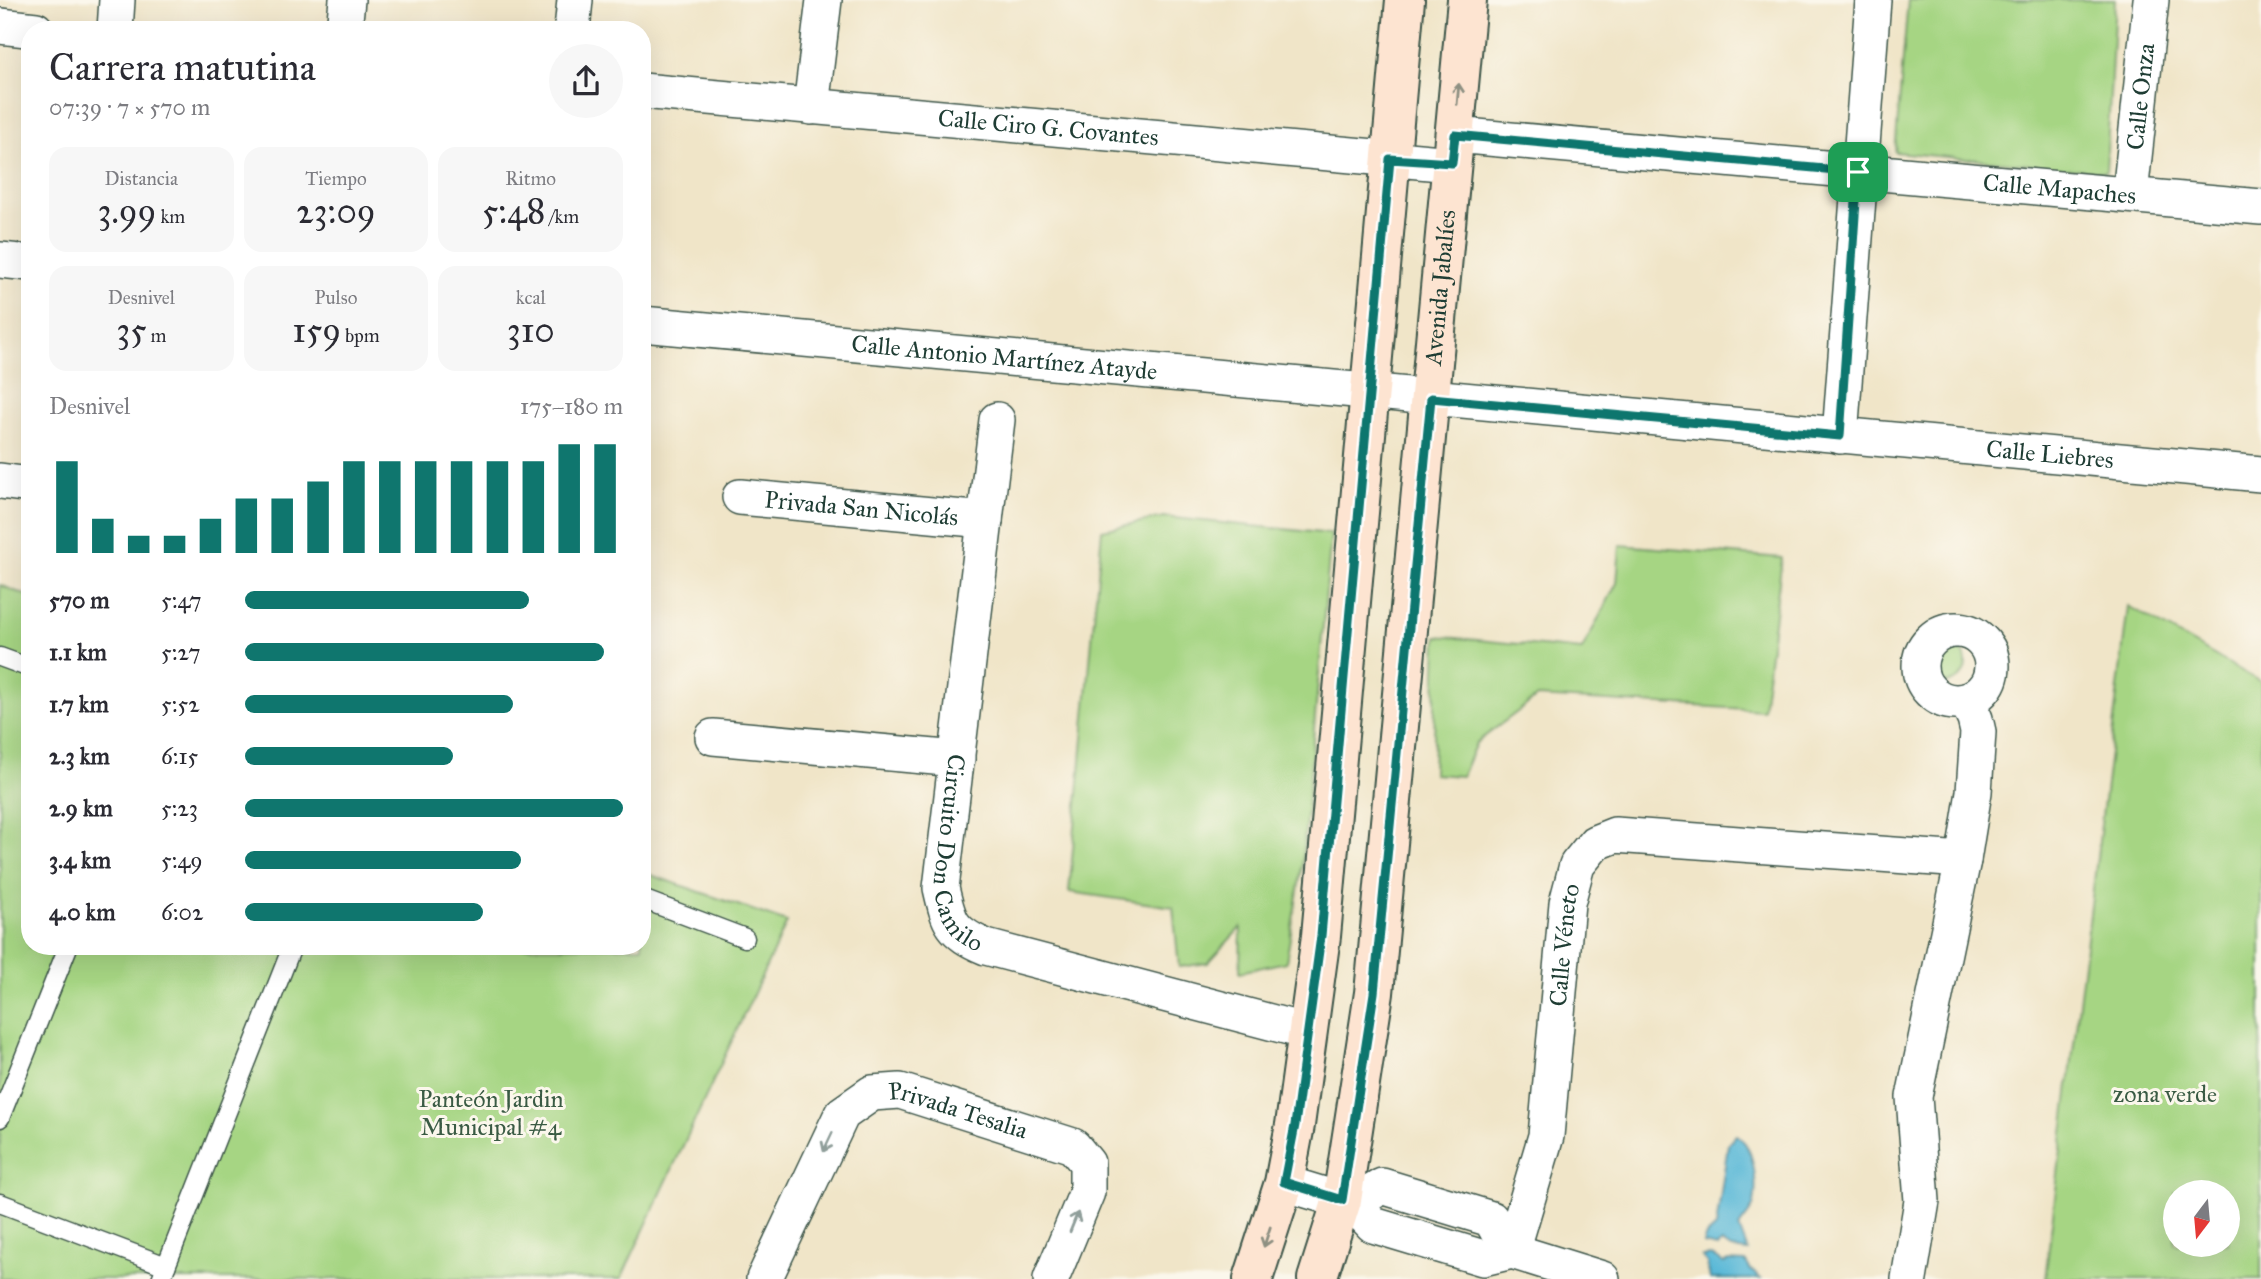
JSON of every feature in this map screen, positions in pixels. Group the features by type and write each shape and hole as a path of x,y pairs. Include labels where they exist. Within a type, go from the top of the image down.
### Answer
{"street":[{"path":"116,21 117,0"},
{"path":"345,21 347,0"},
{"path":"573,21 575,0"},
{"path":"811,107 824,0"},
{"path":"1253,1279 1284,1182 1295,1125 1321,936 1405,0"},
{"name":"Avenida Jabalíes","path":"1317,1279 1348,1202 1374,993 1467,0"},
{"path":"1840,436 1873,0"},
{"name":"Calle Onza","path":"2130,194 2151,0"},
{"path":"0,26 21,28"},
{"name":"Calle Ciro G. Covantes","path":"651,92 1390,159 1453,149"},
{"name":"Calle Mapaches","path":"1453,149 1858,172 2261,206"},
{"path":"0,260 21,262"},
{"name":"Calle Antonio Martínez Atayde","path":"651,325 1431,398"},
{"name":"Calle Liebres","path":"1431,398 2261,474"},
{"name":"Circuito Don Camilo","path":"997,420 941,888 949,920 967,939 986,947 1308,1031"},
{"path":"0,481 21,484"},
{"name":"Privada San Nicolás","path":"740,497 985,520"},
{"path":"1909,1279 1922,1201 1914,1097 1963,860 1973,792 1978,732 1966,701"},
{"path":"713,737 957,759"},
{"name":"Calle Véneto","path":"1510,1251 1546,1136 1566,903 1577,865 1595,843 1615,835 1963,860"},
{"path":"1321,936 1378,939"},
{"name":"Privada Tesalia","path":"764,1279 842,1114 872,1093 900,1091 1073,1146 1087,1163 1087,1192 1051,1279"},
{"path":"1284,1182 1348,1202 1373,1225 1422,1240 1483,1258 1510,1251 1602,1279"}],"lane":[{"path":"0,657 21,665"},
{"path":"651,902 745,937"},
{"path":"0,1118 65,955"},
{"path":"0,1203 163,1273 289,955"}],"green space":[{"path":"1908,0 2115,0 2106,172 1895,152"},
{"path":"1164,517 1331,534 1302,866 1286,962 1240,972 1241,927 1208,963 1179,967 1173,907 1069,892 1102,530"},
{"path":"1620,545 1782,558 1763,710 1537,697 1476,743 1462,776 1433,774 1437,636 1582,650 1617,583"},
{"name":"Panteón Jardin Municipal #4","path":"0,585 21,593 21,955 651,955 651,875 787,922 621,1279 0,1279"},
{"name":"zona verde","path":"2128,606 2261,682 2261,1279 2045,1279"},
{"path":"1946,643 1954,644 1960,649 1965,655 1965,671 1960,677 1954,682 1946,683 1938,682 1932,677 1927,671 1926,663 1927,655 1932,649 1938,644"}],"water":[{"path":"1736,1135 1751,1155 1755,1176 1754,1203 1739,1227 1748,1251 1731,1249 1722,1243 1717,1247 1703,1244 1705,1237 1716,1227 1728,1144"},
{"path":"1712,1256 1724,1263 1746,1262 1761,1279 1710,1279 1707,1264 1702,1257"}],"route":[{"path":"1455,135 1858,172 1840,436 1431,398 1374,993 1359,1104 1342,1200 1284,1182 1295,1125 1321,936 1390,159 1452,163 1455,135"}]}
